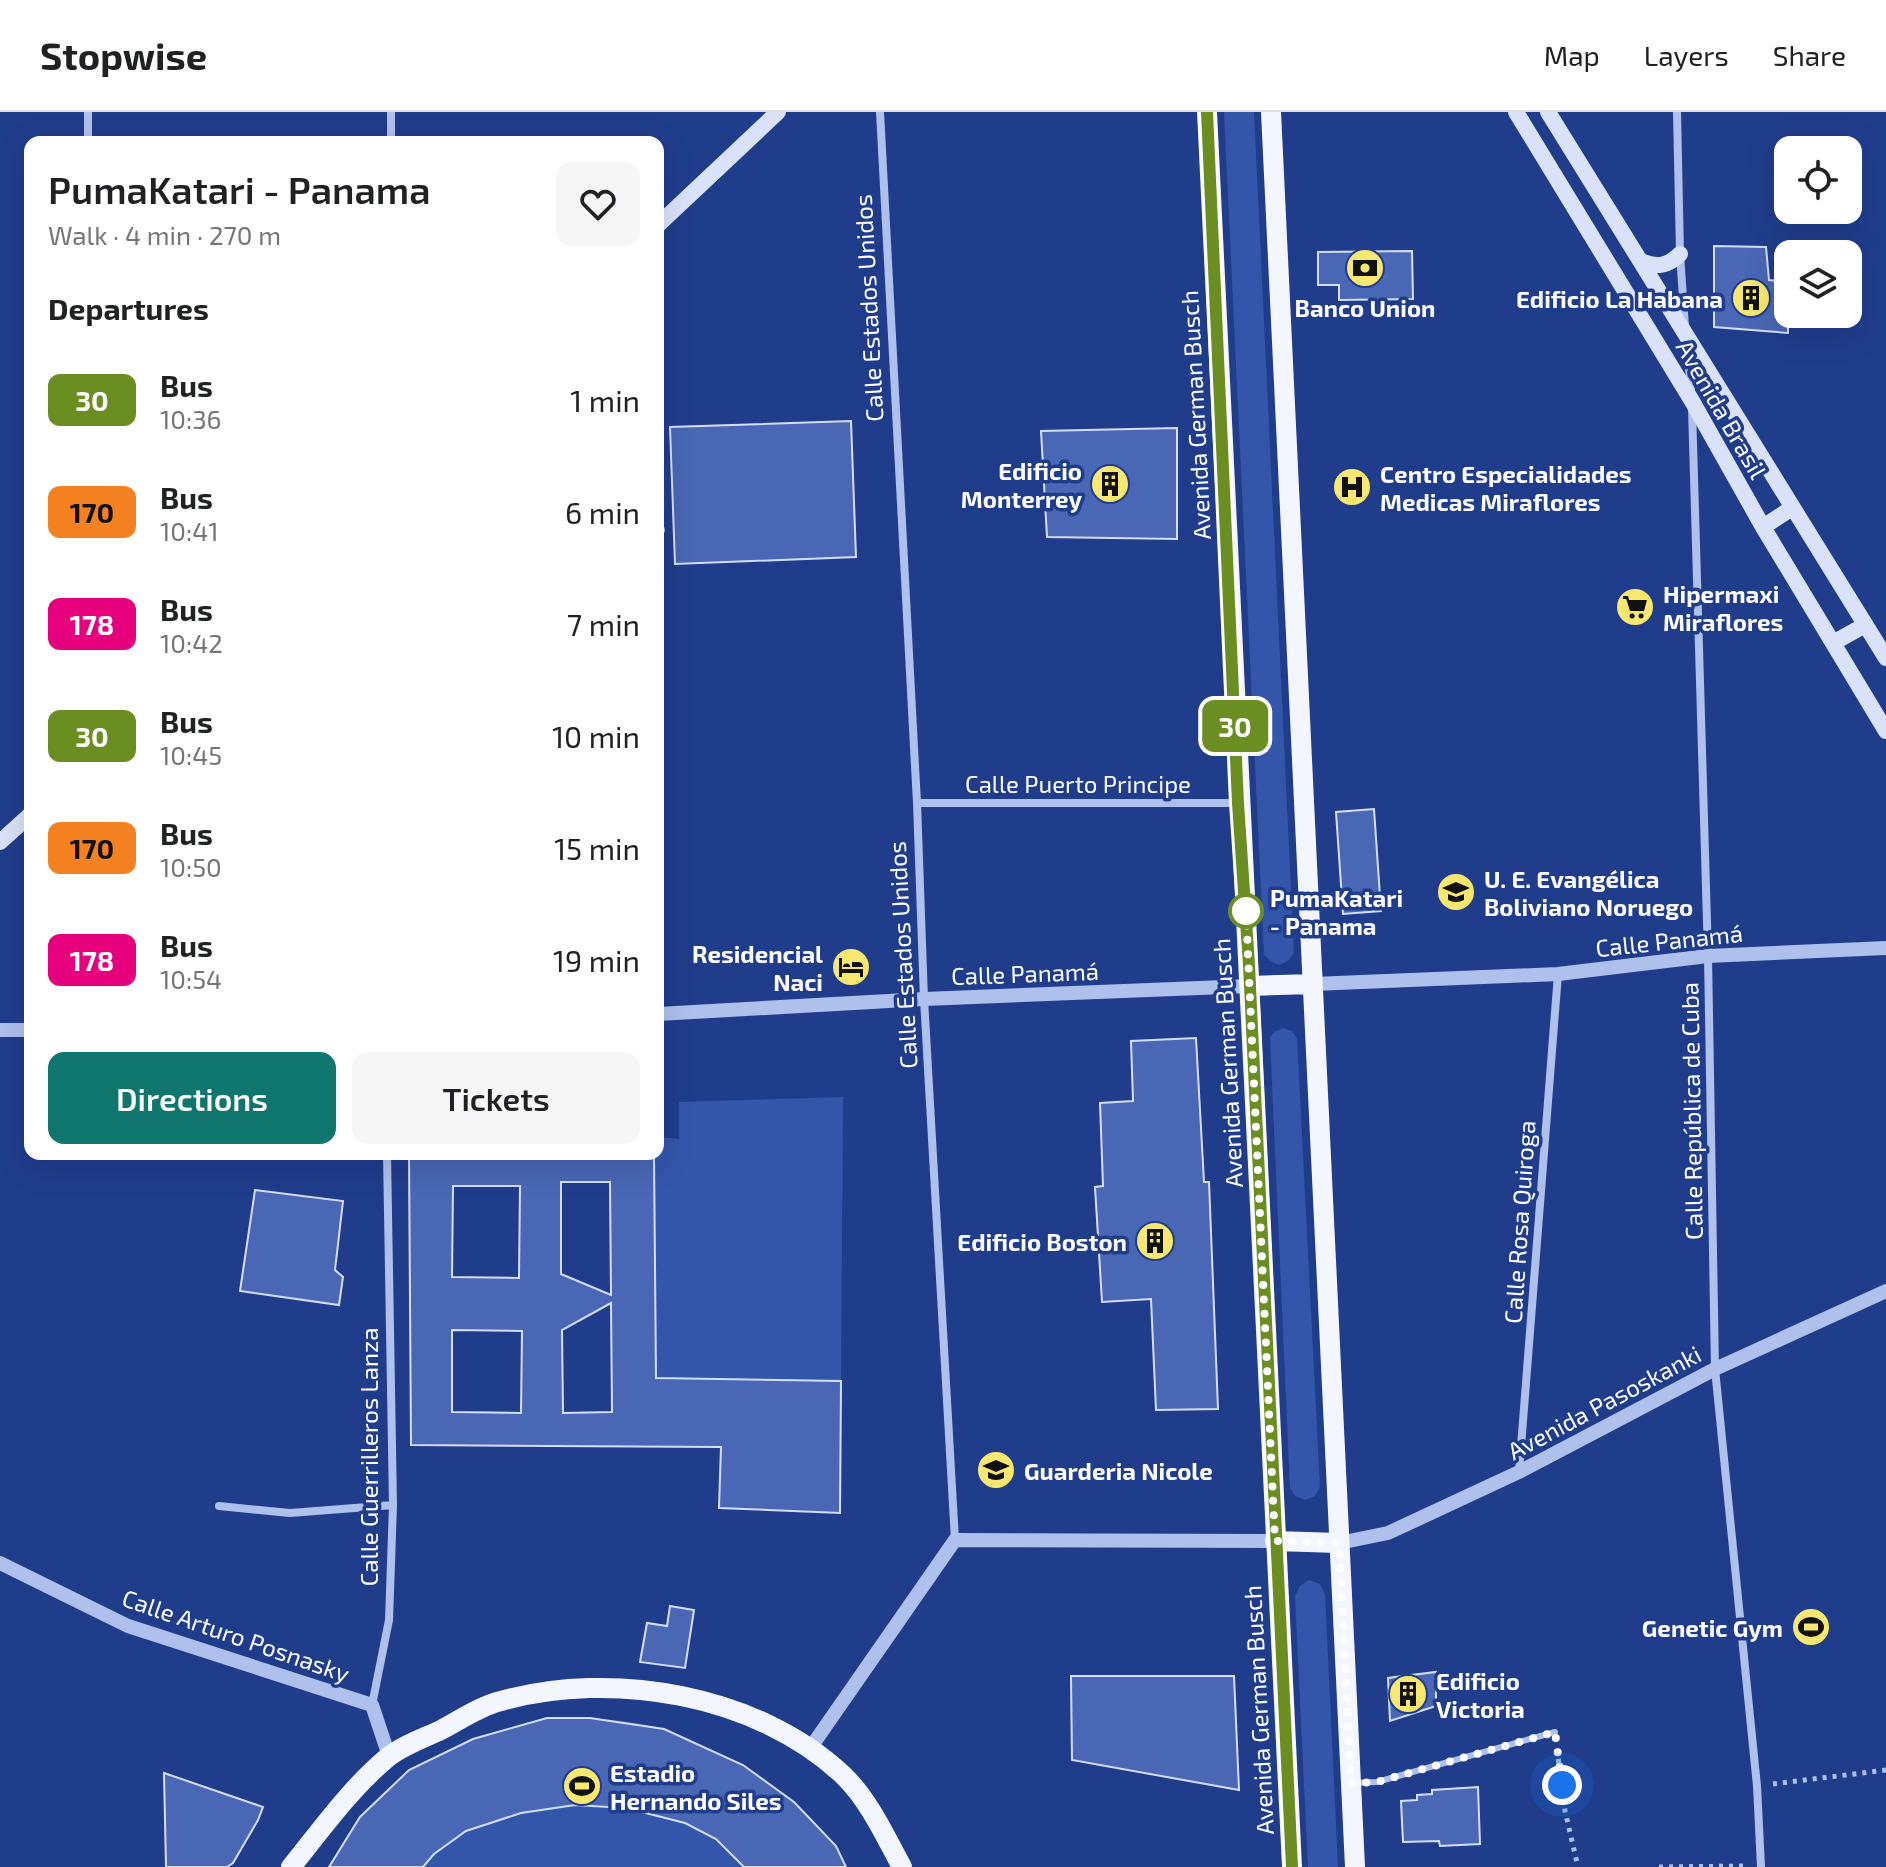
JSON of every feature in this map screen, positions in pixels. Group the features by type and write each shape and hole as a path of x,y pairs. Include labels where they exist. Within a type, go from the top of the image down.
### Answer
{"main road":[{"path":"664,219 778,112"},
{"name":"Avenida German Busch","path":"1207,112 1238,803 1250,986 1292,1867"},
{"path":"1271,112 1355,1867"},
{"name":"Avenida Brasil","path":"1516,112 1692,401 1763,527 1886,731"},
{"path":"1532,138 1551,118"},
{"name":"Avenida Brasil","path":"1551,118 1886,658"},
{"path":"1596,244 1621,230"},
{"path":"1641,261 1662,265 1672,262 1680,254"},
{"path":"1763,527 1792,508"},
{"path":"1833,643 1865,625"},
{"path":"0,842 24,820"},
{"path":"1250,986 1313,984"},
{"path":"1275,1541 1339,1543"},
{"path":"291,1867 345,1800 389,1756 498,1701 575,1687 655,1690 734,1710 786,1736 843,1776 872,1812 902,1867"}],"street":[{"path":"88,112 88,136"},
{"path":"391,112 391,136"},
{"name":"Calle Estados Unidos","path":"880,112 917,803 924,999 955,1540"},
{"name":"Calle República de Cuba","path":"1677,112 1680,254 1692,401 1708,956 1715,1369 1757,1786 1761,1866"},
{"name":"Calle Puerto Principe","path":"917,803 1238,803"},
{"name":"Calle Panamá","path":"1313,984 1558,974 1708,956 1886,948"},
{"name":"Calle Rosa Quiroga","path":"1519,1472 1558,974"},
{"name":"Calle Panamá","path":"664,1014 1250,986"},
{"path":"0,1030 24,1030"},
{"name":"Calle Guerrilleros Lanza","path":"387,1160 393,1505 389,1620 372,1705 389,1756"},
{"name":"Avenida Pasoskanki","path":"1339,1543 1388,1533 1519,1472 1715,1369 1886,1291"},
{"path":"219,1506 290,1513 393,1505"},
{"path":"809,1750 955,1540 1275,1541"},
{"name":"Calle Arturo Posnasky","path":"0,1563 128,1626 372,1705"}],"lane":[{"path":"1351,1783 1377,1782 1555,1732"}],"path":[{"path":"1555,1732 1565,1811 1578,1867"},
{"path":"1757,1786 1886,1770"},
{"path":"1659,1867 1761,1866"}],"shaded area":[{"path":"1224,112 1254,112 1294,953 1288,961 1279,965 1264,954"},
{"path":"1283,1028 1292,1031 1297,1038 1320,1487 1315,1496 1305,1500 1295,1496 1290,1488 1270,1038"},
{"path":"843,1097 841,1381 693,1379 691,1447 656,1447 654,1160 664,1160 664,1138 679,1139 679,1102"},
{"path":"1309,1580 1320,1584 1325,1594 1338,1867 1308,1867 1295,1596 1300,1586"},
{"name":"Estadio Hernando Siles","path":"547,1718 606,1719 650,1725 719,1755 762,1779 801,1809 819,1826 846,1867 329,1867 360,1817 409,1770 473,1739"}],"building":[{"name":"Edificio La Habana","path":"1714,246 1766,247 1769,280 1774,281 1774,328 1788,328 1788,333 1714,327"},
{"name":"Banco Union","path":"1412,251 1413,299 1339,300 1339,285 1318,285 1318,252"},
{"path":"851,421 856,557 675,564 670,427"},
{"name":"Edificio Monterrey","path":"1177,428 1177,539 1047,537 1041,431"},
{"path":"1374,809 1381,911 1343,914 1336,812"},
{"path":"1196,1038 1204,1182 1209,1182 1218,1409 1156,1410 1151,1299 1102,1302 1095,1187 1103,1186 1100,1103 1133,1101 1131,1041"},
{"path":"409,1160 654,1160 656,1378 841,1381 840,1513 719,1508 721,1447 411,1445","holes":["561,1182 610,1182 611,1295 561,1274","453,1186 520,1186 519,1278 452,1277","611,1303 612,1412 563,1413 562,1330","452,1330 522,1331 521,1413 452,1412"]},
{"path":"255,1190 343,1201 335,1270 343,1277 339,1305 240,1291"},
{"path":"670,1606 694,1610 685,1668 640,1662 647,1623 667,1626"},
{"name":"Edificio Victoria","path":"1436,1672 1436,1706 1390,1721 1388,1678"},
{"path":"1071,1676 1234,1676 1239,1790 1072,1760"},
{"name":"Estadio Hernando Siles","path":"547,1718 590,1718 664,1729 743,1765 794,1802 836,1846 846,1867 744,1867 716,1839 685,1823 626,1808 575,1805 521,1813 466,1831 434,1854 423,1867 329,1867 360,1817 409,1770 473,1739"},
{"path":"164,1773 263,1807 233,1863 227,1867 166,1867"},
{"path":"1478,1787 1480,1844 1440,1846 1439,1841 1403,1842 1401,1801 1417,1800 1417,1795 1432,1794 1432,1790"}],"bus line":[{"name":"30","path":"1207,112 1238,803 1249,965 1292,1867"}],"place":[{"name":"Banco Union","path":"1365,268"},
{"name":"Edificio La Habana","path":"1751,298"},
{"name":"Edificio Monterrey","path":"1110,484"},
{"name":"Centro Especialidades Medicas Miraflores","path":"1352,487"},
{"name":"Hipermaxi Miraflores","path":"1635,607"},
{"name":"U. E. Evangélica Boliviano Noruego","path":"1456,892"},
{"name":"PumaKatari - Panama","path":"1246,911"},
{"name":"Residencial Naci","path":"851,967"},
{"name":"Edificio Boston","path":"1155,1241"},
{"name":"Guarderia Nicole","path":"996,1470"},
{"name":"Genetic Gym","path":"1811,1627"},
{"name":"Edificio Victoria","path":"1408,1694"},
{"name":"Estadio Hernando Siles","path":"582,1786"}],"route":[{"path":"1246,911 1275,1541 1339,1543 1351,1783 1377,1782 1555,1732 1562,1785"}]}
